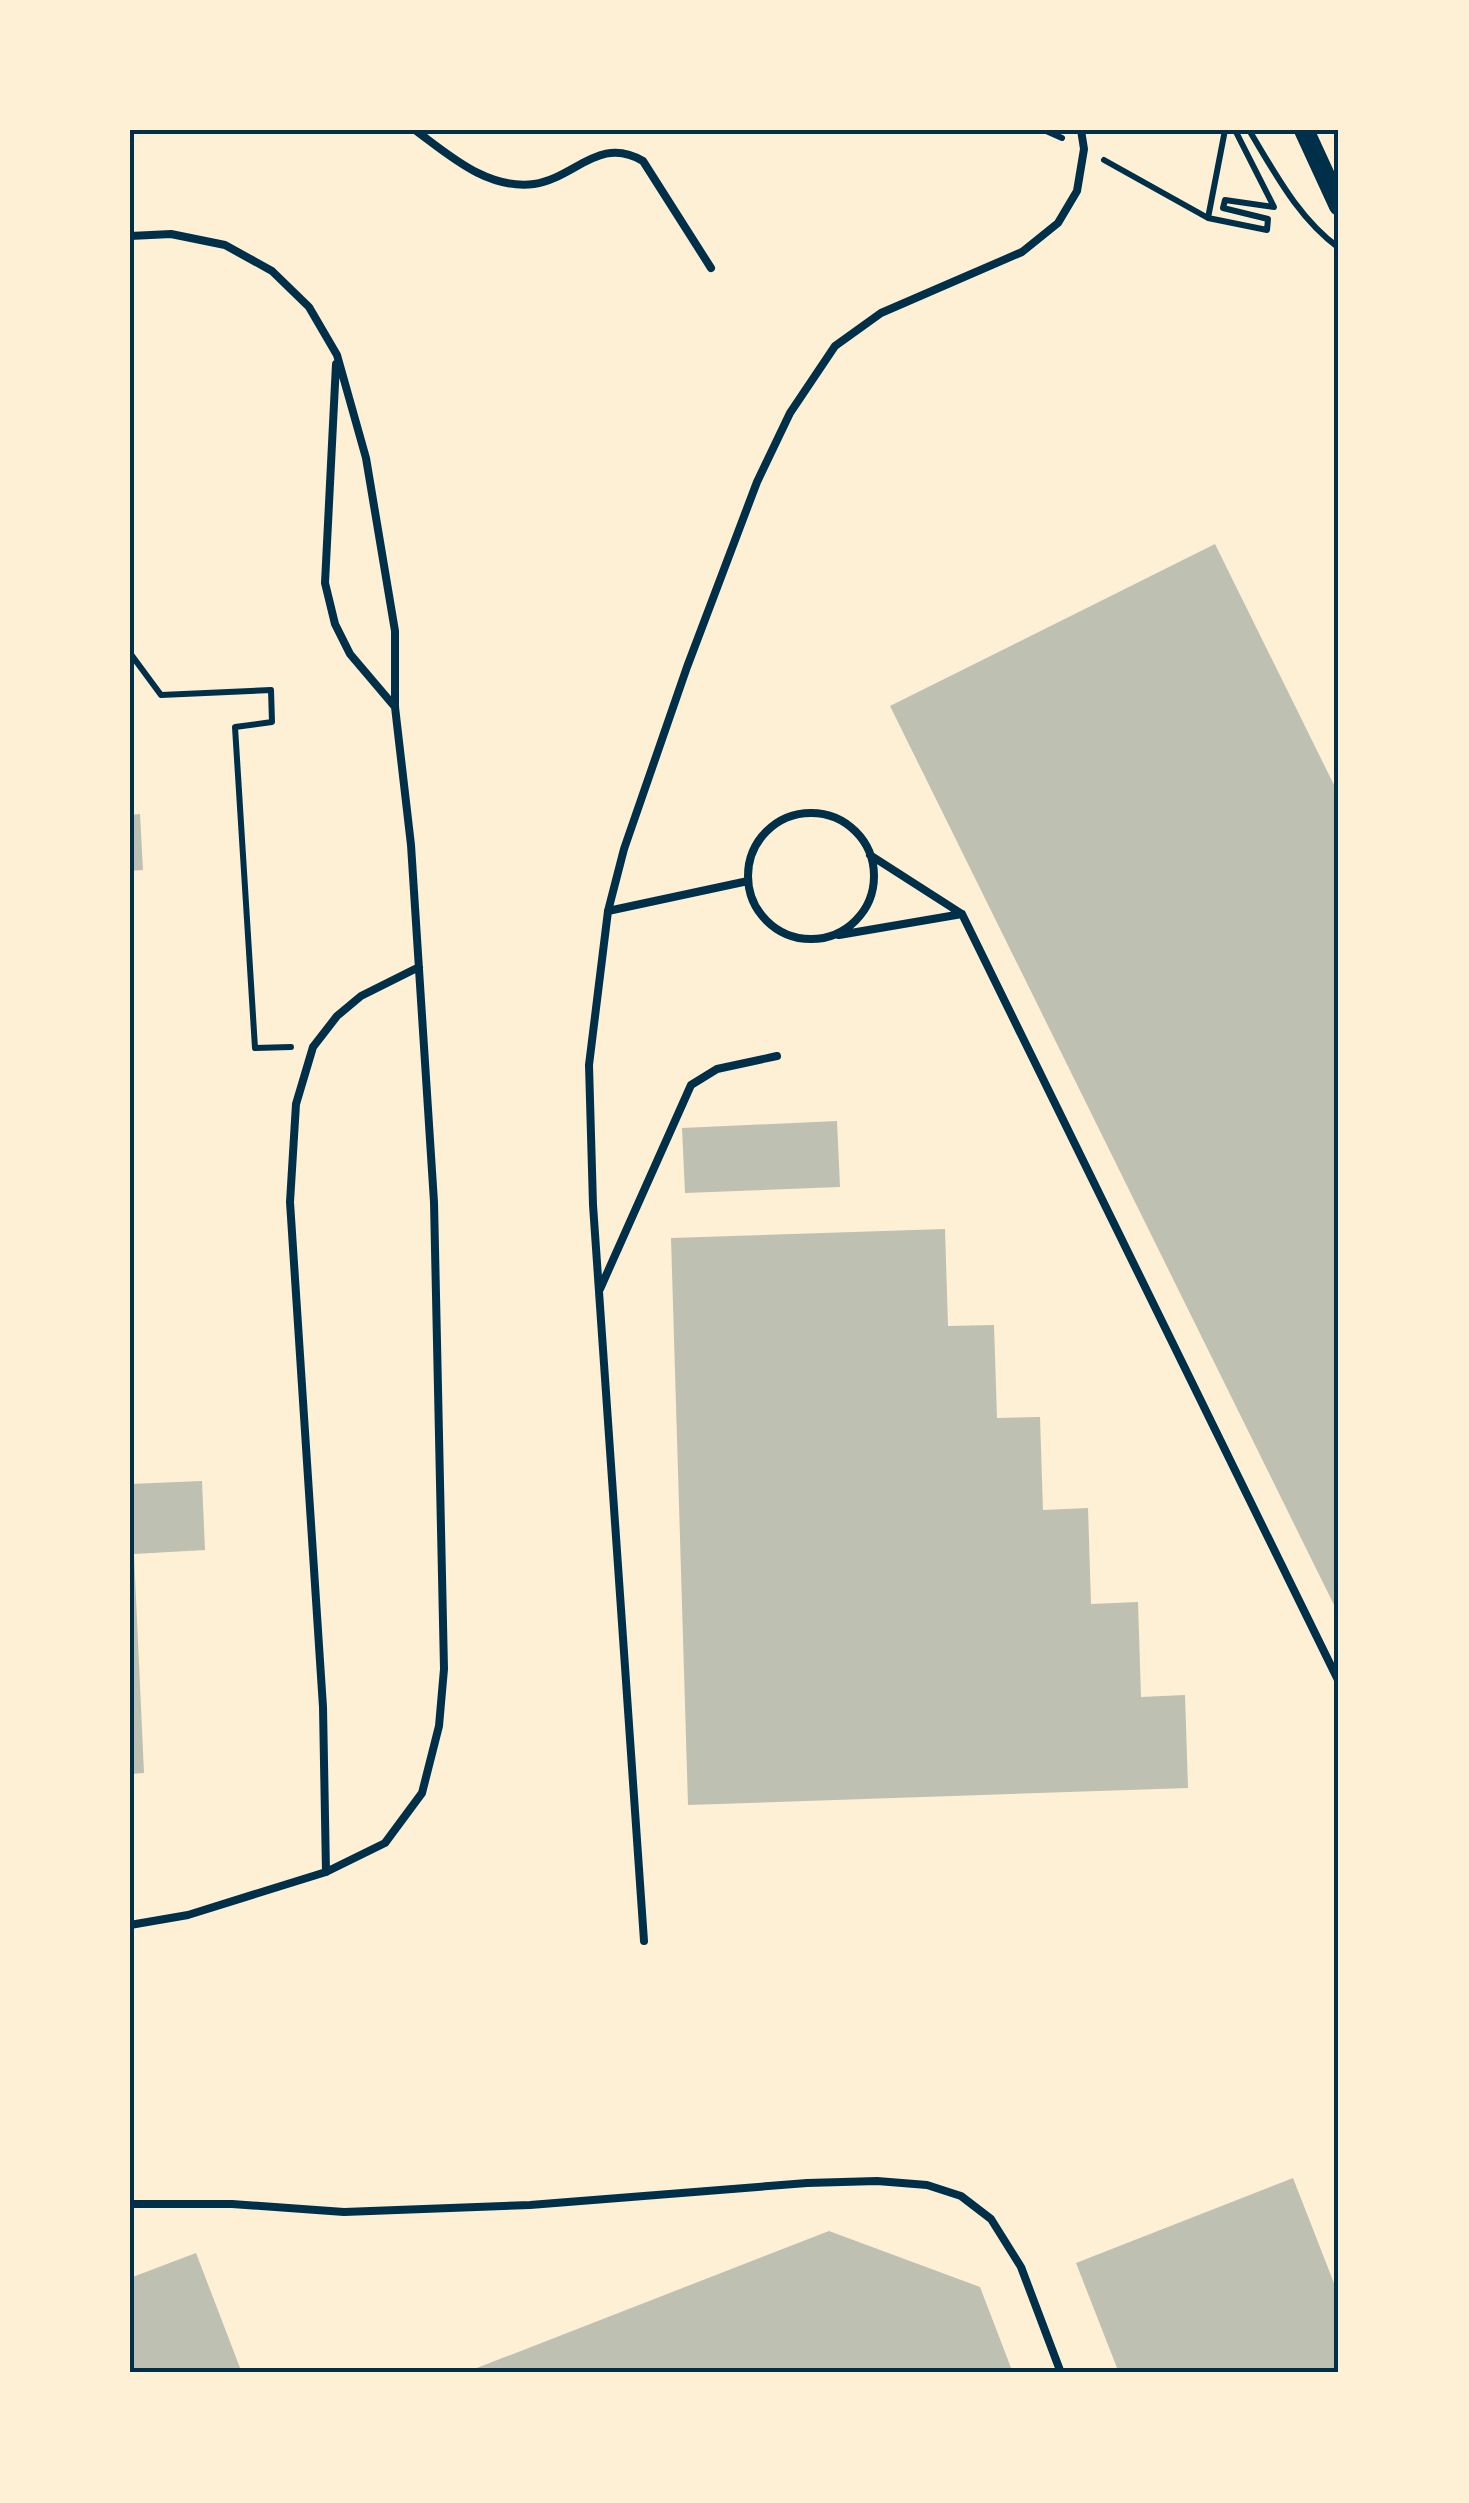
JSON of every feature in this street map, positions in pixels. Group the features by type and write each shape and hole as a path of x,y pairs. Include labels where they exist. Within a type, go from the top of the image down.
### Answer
{"main road":[{"path":"1304,130 1339,206"}],"lane":[{"path":"414,130 471,171 496,180 534,184 610,151 630,154 644,161 711,268"},
{"path":"644,1941 599,1290 589,1065 608,912 624,849 687,667 758,482 790,412 835,346 880,314 1022,252 1058,223 1076,191 1084,149 1081,130"},
{"path":"130,236 170,234 225,245 272,271 309,307 337,354 366,458 396,631 395,707 412,845 434,1202 444,1669 440,1726 422,1793 385,1843 326,1872 188,1915 130,1925"},
{"path":"337,354 325,583 336,624 350,654 395,707"},
{"path":"830,937 848,928 862,914 874,875 870,855 860,837 846,824 828,815 798,815 771,827 750,860 752,900 762,917 776,929 793,937 830,937 962,914"},
{"path":"870,855 962,914 1339,1682"},
{"path":"608,912 748,880"},
{"path":"326,1872 323,1707 290,1202 296,1104 312,1047 337,1016 361,996 419,967"},
{"path":"599,1290 690,1085 717,1069 778,1056"},
{"path":"130,2204 232,2204 344,2212 530,2205 807,2182 927,2185 961,2196 991,2219 1021,2267 1061,2373"}],"path":[{"path":"1044,130 1208,218 1268,230 1268,219 1222,208 1225,200 1274,208 1234,130"},
{"path":"1208,218 1225,130"},
{"path":"1249,130 1290,198 1323,236 1339,248"},
{"path":"130,653 161,695 270,690 272,722 235,727 255,1048 312,1047"}],"building":[{"path":"1215,544 1339,795 1339,1615 890,706"},
{"path":"140,814 143,870 130,871 130,815"},
{"path":"837,1121 840,1187 685,1193 682,1128"},
{"path":"945,1229 948,1326 994,1325 997,1418 1040,1417 1043,1510 1088,1508 1091,1604 1138,1602 1141,1697 1185,1695 1188,1788 688,1805 671,1238"},
{"path":"202,1481 205,1550 134,1554 144,1773 130,1774 130,1484"},
{"path":"1293,2178 1339,2296 1339,2373 1119,2373 1076,2263"},
{"path":"829,2231 980,2287 1013,2373 464,2373"},
{"path":"196,2253 242,2373 130,2373 130,2278"}]}
